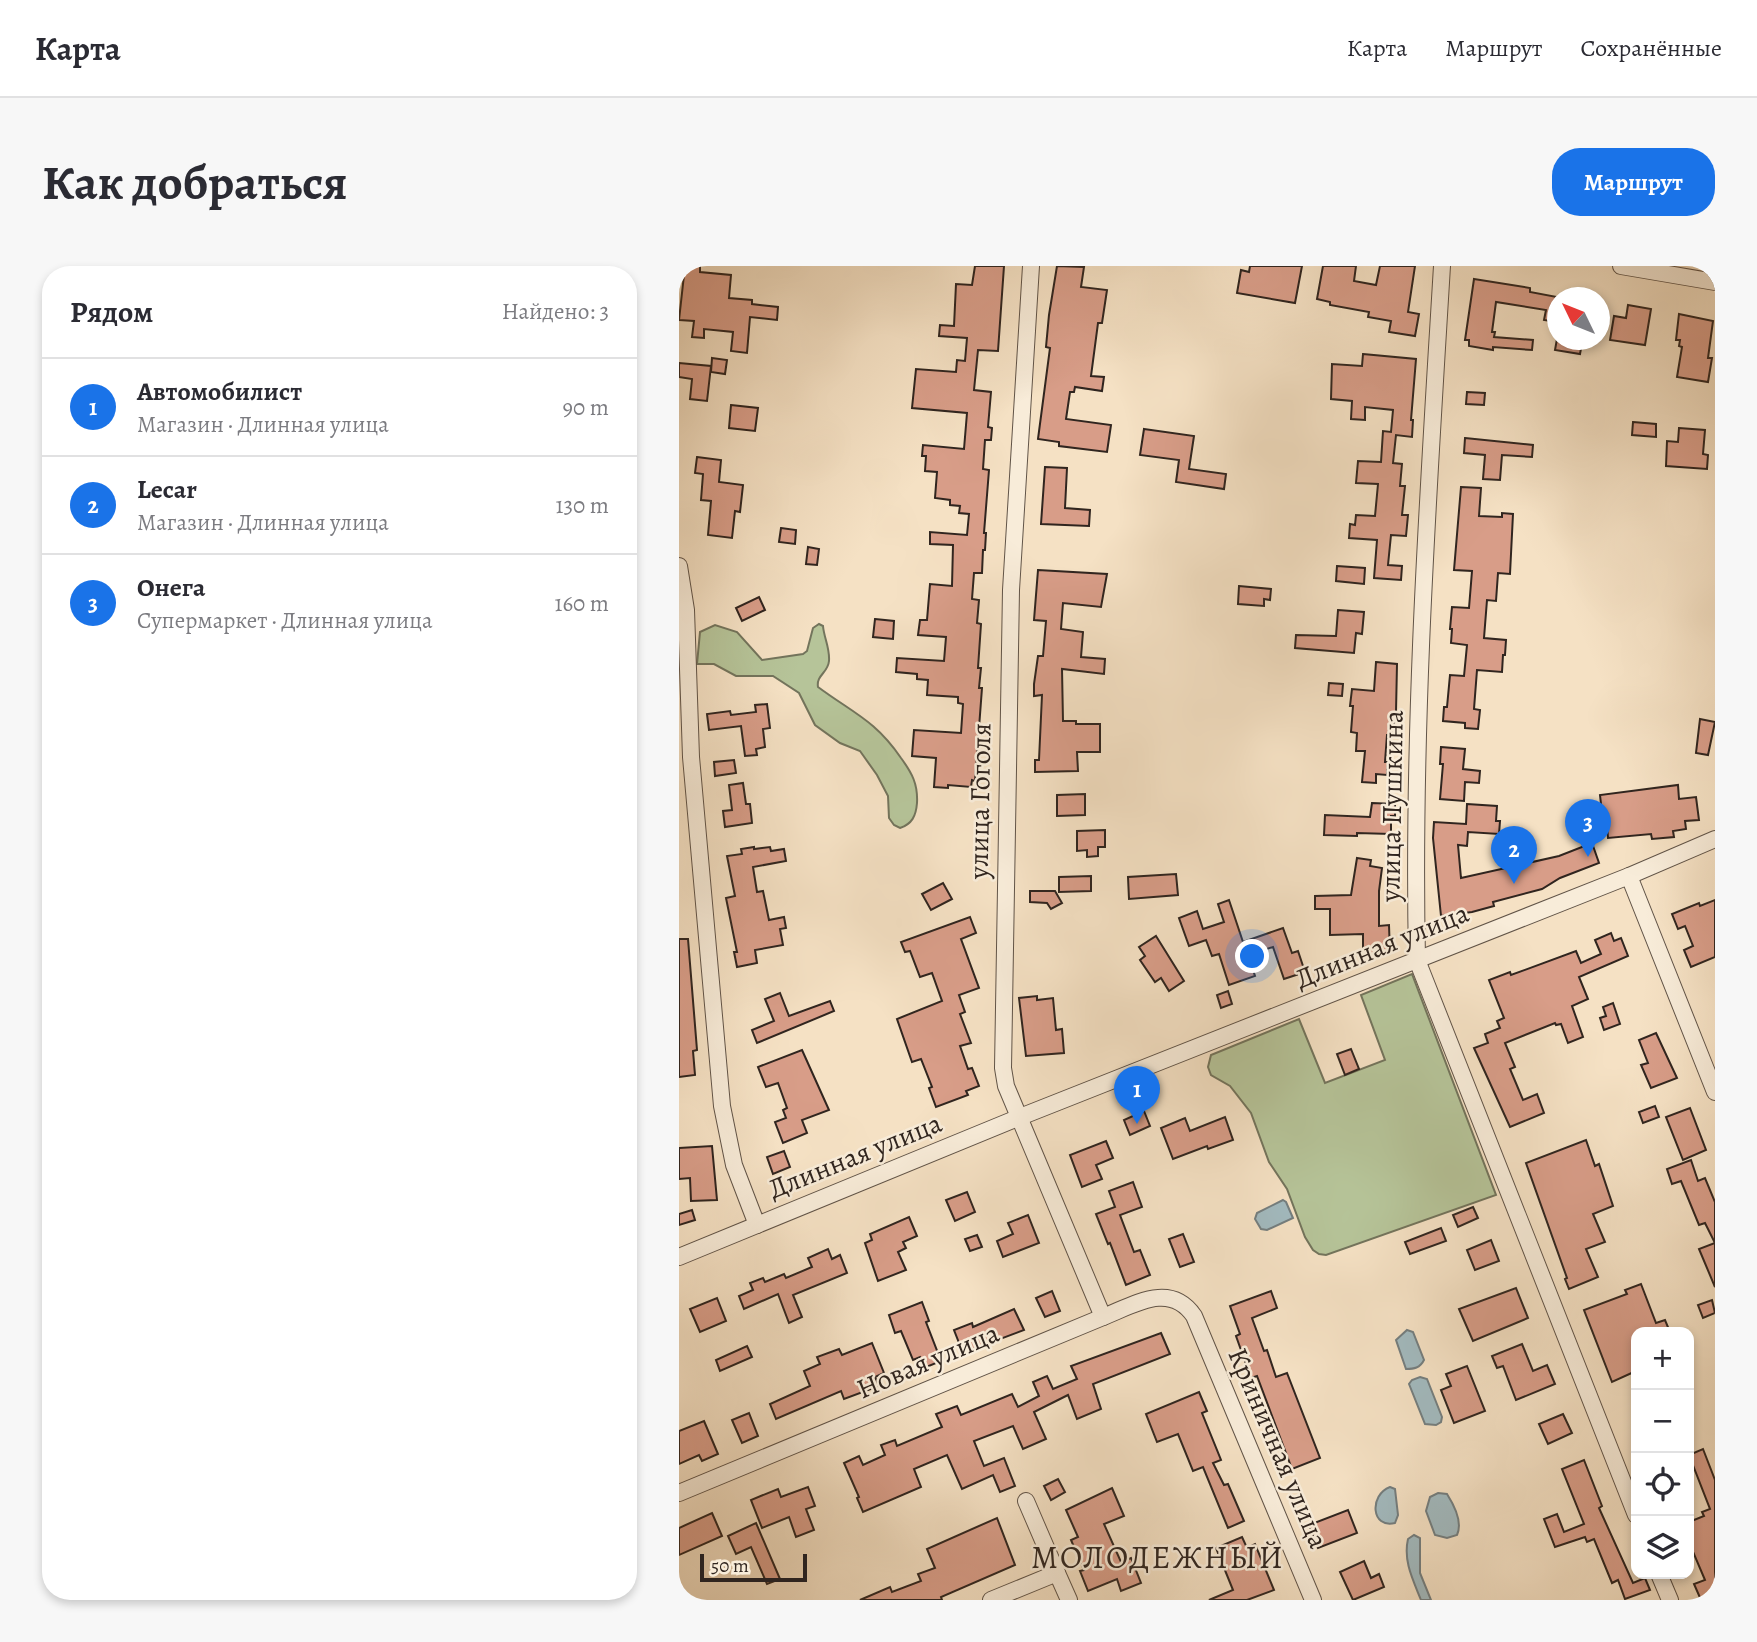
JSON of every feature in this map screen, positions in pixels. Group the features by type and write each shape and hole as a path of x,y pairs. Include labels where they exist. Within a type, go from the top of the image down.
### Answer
{"street":[{"name":"улица Гоголя","path":"1031,266 1010,590 1003,1068 1006,1086 1103,1317"},
{"name":"улица Пушкина","path":"1442,266 1424,566 1415,866 1417,960 1631,1502"},
{"path":"1621,266 1715,282"},
{"path":"679,566 685,610 690,743 722,1106 734,1166 757,1225"},
{"name":"Длинная улица","path":"679,1257 1020,1116 1629,876 1715,839"},
{"path":"1629,876 1715,1091"},
{"name":"Новая улица","path":"679,1493 1156,1297 1170,1298 1184,1304 1194,1316"},
{"name":"Криничная улица","path":"1194,1316 1313,1600"},
{"path":"1026,1501 1069,1600"},
{"path":"991,1600 1057,1573"},
{"path":"1661,1579 1670,1600"}],"green space":[{"path":"819,624 823,626 829,661 818,687 863,718 882,735 905,763 913,779 917,796 914,816 908,824 900,828 889,818 888,796 860,751 840,743 815,725 799,693 773,676 736,676 714,664 697,664 700,632 715,625 737,632 762,660 803,654 807,651 813,628"},
{"path":"1412,974 1496,1195 1326,1255 1319,1254 1305,1237 1287,1189 1269,1162 1251,1113 1230,1086 1211,1075 1208,1067 1211,1055 1299,1019 1325,1083 1385,1060 1361,995"}],"water":[{"path":"1283,1200 1293,1218 1267,1230 1261,1229 1255,1219 1257,1213"},
{"path":"1407,1330 1413,1332 1424,1360 1417,1368 1406,1369 1396,1340"},
{"path":"1420,1377 1427,1379 1442,1417 1441,1422 1436,1425 1425,1424 1409,1384"},
{"path":"1390,1487 1395,1489 1398,1515 1395,1523 1387,1524 1377,1516 1376,1503 1383,1491"},
{"path":"1438,1493 1447,1494 1455,1508 1459,1525 1457,1535 1447,1538 1435,1535 1426,1511 1430,1497"},
{"path":"1414,1535 1420,1538 1420,1573 1431,1600 1421,1600 1410,1570 1407,1547 1408,1539"}],"building":[{"path":"685,266 700,266 700,272 731,275 729,298 752,300 752,304 778,307 777,320 750,317 747,353 731,351 733,332 704,329 704,338 692,337 694,321 679,320"},
{"path":"975,266 1004,266 998,351 978,350 974,390 991,392 988,427 992,428 991,440 985,440 983,469 989,470 985,550 982,573 974,573 972,599 979,600 977,623 981,624 978,668 981,668 979,688 982,688 975,781 972,780 971,787 948,785 948,788 934,787 936,758 912,756 914,730 961,733 963,704 958,703 958,697 927,695 928,680 917,679 917,674 896,672 897,658 944,661 946,637 918,635 920,620 927,620 930,584 952,586 953,545 930,544 930,532 967,535 969,514 959,513 960,506 950,505 950,500 935,498 937,472 925,471 926,456 922,456 923,445 964,449 967,413 912,408 916,369 956,372 957,360 965,361 967,338 939,336 940,325 954,326 956,284 972,285"},
{"path":"1057,266 1084,267 1081,287 1107,290 1102,323 1098,323 1091,376 1104,377 1102,391 1075,387 1074,392 1070,392 1066,419 1111,425 1107,452 1059,446 1059,442 1038,439 1050,348 1046,347 1049,315"},
{"path":"1250,266 1302,266 1295,303 1237,293 1241,270 1249,272"},
{"path":"1323,266 1356,266 1354,281 1376,285 1380,266 1415,266 1408,312 1419,314 1415,336 1389,332 1391,321 1368,317 1369,312 1330,305 1330,302 1317,299"},
{"path":"1474,279 1530,288 1530,292 1547,295 1547,320 1544,320 1546,310 1496,302 1492,332 1495,332 1494,337 1533,340 1532,350 1493,347 1493,350 1469,346 1469,340 1465,340"},
{"path":"1628,305 1651,309 1645,345 1610,340 1614,316 1626,318"},
{"path":"1679,314 1713,321 1708,382 1677,377 1682,347 1679,346 1680,340 1676,340"},
{"path":"1555,350 1581,350 1580,354"},
{"path":"1363,354 1416,359 1412,437 1396,435 1393,463 1402,464 1400,486 1405,486 1402,515 1408,515 1406,536 1391,535 1388,565 1402,566 1401,580 1374,578 1377,540 1349,538 1350,524 1355,525 1356,515 1375,516 1378,484 1356,483 1358,461 1381,462 1383,431 1391,432 1393,410 1365,407 1365,420 1351,419 1352,401 1331,399 1332,364 1362,366"},
{"path":"712,358 727,360 725,374 711,372"},
{"path":"679,363 711,366 707,401 690,399 692,379 679,377"},
{"path":"1467,392 1485,393 1484,405 1466,404"},
{"path":"731,405 758,408 755,431 729,428"},
{"path":"1633,422 1656,424 1656,437 1632,435"},
{"path":"1679,428 1705,430 1703,454 1708,455 1707,469 1666,466 1667,441 1678,442"},
{"path":"1144,429 1194,436 1189,469 1226,474 1224,489 1176,482 1179,460 1140,455"},
{"path":"1465,438 1533,445 1532,457 1502,455 1500,480 1483,479 1485,455 1464,453"},
{"path":"697,457 721,460 719,482 743,485 740,512 735,511 732,538 708,535 711,501 701,500 703,474 695,473"},
{"path":"1045,467 1067,468 1065,508 1090,510 1089,526 1041,524"},
{"path":"1461,487 1481,488 1479,516 1502,517 1502,513 1513,514 1510,574 1498,573 1496,601 1487,600 1484,638 1506,640 1505,655 1502,672 1477,670 1474,709 1480,710 1478,729 1465,728 1465,723 1443,721 1450,675 1464,676 1467,645 1451,643 1450,629 1452,607 1469,608 1472,571 1454,570"},
{"path":"781,528 796,530 795,544 779,542"},
{"path":"808,547 819,549 817,565 806,564"},
{"path":"1337,566 1365,568 1364,584 1336,581"},
{"path":"1038,570 1107,574 1101,607 1063,603 1061,629 1083,632 1081,657 1105,659 1104,674 1062,669 1063,721 1100,724 1100,752 1077,752 1078,771 1035,772 1035,760 1039,760 1042,695 1034,696 1034,684 1038,656 1043,656 1046,621 1034,620"},
{"path":"1239,586 1271,589 1270,600 1264,599 1264,606 1238,604"},
{"path":"759,597 765,610 742,621 736,608"},
{"path":"1338,610 1364,612 1362,634 1356,633 1354,653 1295,648 1296,635 1336,636"},
{"path":"875,619 894,621 893,639 873,637"},
{"path":"1376,662 1397,664 1396,712 1392,735 1387,735 1387,775 1376,774 1376,783 1362,782 1365,751 1356,751 1357,733 1351,732 1353,706 1350,706 1352,689 1374,691"},
{"path":"1329,683 1343,684 1342,696 1328,695"},
{"path":"767,704 770,728 763,729 765,747 756,749 757,755 745,756 741,726 709,730 707,714 756,712 755,705"},
{"path":"1700,719 1715,722 1708,755 1696,753"},
{"path":"1441,747 1465,749 1463,769 1480,771 1479,783 1465,782 1464,801 1440,799 1443,764 1440,764"},
{"path":"734,760 736,773 715,776 714,762"},
{"path":"743,783 746,804 750,804 752,823 725,827 723,811 732,810 729,785"},
{"path":"1678,785 1679,799 1696,797 1699,820 1685,821 1686,829 1673,831 1674,837 1652,839 1651,834 1608,838 1606,813 1602,813 1600,795"},
{"path":"1085,794 1085,815 1057,816 1057,795"},
{"path":"1372,803 1395,804 1395,816 1391,816 1391,834 1324,835 1325,815 1370,817"},
{"path":"1467,804 1497,806 1499,834 1468,832 1467,846 1458,845 1461,878 1559,856 1592,843 1599,863 1560,878 1542,889 1493,902 1494,906 1441,916 1433,838 1434,822 1466,824"},
{"path":"1105,830 1105,847 1098,847 1098,856 1087,857 1087,850 1077,851 1077,831"},
{"path":"770,847 771,851 784,849 786,861 753,867 757,892 763,891 769,920 784,917 786,928 780,929 783,945 755,950 757,963 737,967 734,952 737,952 726,898 735,896 727,856 742,854 741,849"},
{"path":"1357,858 1371,860 1370,866 1382,868 1379,926 1389,925 1390,954 1363,955 1363,934 1330,935 1330,909 1315,909 1315,896 1351,895"},
{"path":"1176,874 1178,895 1129,899 1128,877"},
{"path":"1091,876 1091,891 1059,892 1059,877"},
{"path":"943,883 952,899 931,910 922,894"},
{"path":"1030,891 1055,891 1062,903 1051,909 1047,903 1030,902"},
{"path":"1229,900 1243,942 1283,928 1292,953 1298,951 1305,972 1284,979 1273,947 1248,955 1255,976 1229,985 1219,954 1212,956 1206,940 1189,946 1179,918 1197,911 1203,929 1224,922 1218,904"},
{"path":"1715,900 1715,957 1691,967 1684,950 1693,946 1685,926 1678,929 1672,914 1699,903 1700,906"},
{"path":"970,917 976,933 961,939 979,988 959,995 965,1012 960,1014 971,1043 960,1046 968,1069 972,1068 979,1086 966,1091 968,1095 936,1107 929,1088 932,1087 921,1059 912,1062 897,1019 942,1001 932,973 920,977 910,951 905,952 901,942"},
{"path":"1611,933 1614,941 1621,938 1628,956 1579,977 1588,999 1572,1006 1583,1037 1568,1043 1561,1024 1555,1023 1505,1043 1515,1067 1510,1069 1523,1100 1537,1094 1544,1113 1510,1127 1474,1048 1488,1043 1485,1034 1500,1028 1497,1021 1504,1018 1489,980 1510,972 1511,975 1576,951 1581,963 1601,954 1595,940"},
{"path":"1156,936 1184,981 1169,991 1161,978 1155,982 1140,960 1145,956 1139,947"},
{"path":"679,939 688,939 697,1050 693,1051 695,1075 679,1077"},
{"path":"1228,991 1232,1004 1221,1008 1217,995"},
{"path":"780,993 789,1016 830,1001 834,1011 757,1043 752,1030 774,1021 765,999"},
{"path":"1037,996 1037,1000 1053,998 1056,1030 1062,1029 1064,1053 1026,1056 1019,998"},
{"path":"1613,1003 1620,1024 1604,1030 1600,1018 1606,1016 1603,1007"},
{"path":"1656,1033 1677,1078 1651,1088 1641,1065 1648,1063 1639,1040"},
{"path":"1351,1049 1359,1069 1345,1075 1337,1054"},
{"path":"802,1050 829,1110 802,1120 807,1133 783,1143 775,1122 786,1118 783,1110 787,1108 778,1083 766,1087 758,1067"},
{"path":"1655,1106 1659,1117 1643,1123 1639,1112"},
{"path":"1690,1108 1706,1150 1683,1160 1666,1117"},
{"path":"1144,1111 1150,1126 1130,1135 1124,1120"},
{"path":"1225,1117 1233,1140 1208,1149 1207,1146 1173,1159 1161,1128 1185,1118 1190,1131"},
{"path":"1586,1140 1595,1166 1599,1164 1613,1206 1593,1214 1605,1242 1586,1249 1598,1277 1569,1289 1526,1163"},
{"path":"1106,1141 1113,1158 1096,1165 1102,1179 1082,1187 1070,1155"},
{"path":"712,1146 717,1200 691,1201 690,1178 679,1179 679,1148"},
{"path":"784,1151 790,1167 773,1174 767,1157"},
{"path":"1691,1160 1698,1181 1705,1178 1715,1202 1715,1243 1705,1223 1699,1225 1681,1181 1672,1184 1667,1169"},
{"path":"1133,1182 1142,1207 1120,1215 1134,1252 1140,1250 1150,1275 1126,1285 1096,1214 1115,1207 1109,1191"},
{"path":"967,1192 975,1212 955,1221 946,1200"},
{"path":"1473,1207 1478,1218 1458,1227 1453,1215"},
{"path":"692,1210 695,1220 679,1225 679,1214"},
{"path":"1028,1215 1039,1243 1003,1257 997,1241 1013,1234 1008,1223"},
{"path":"909,1217 917,1236 903,1242 906,1248 898,1252 906,1270 878,1281 865,1243 872,1240 870,1234"},
{"path":"1441,1228 1446,1241 1410,1254 1405,1242"},
{"path":"1183,1234 1194,1262 1180,1267 1169,1239"},
{"path":"977,1235 982,1247 970,1251 965,1239"},
{"path":"1491,1240 1499,1261 1475,1270 1467,1250"},
{"path":"1715,1243 1715,1287 1699,1249"},
{"path":"828,1249 832,1259 840,1255 847,1273 793,1295 802,1317 789,1323 778,1294 744,1309 739,1296 753,1290 750,1283 763,1278 765,1282 784,1274 786,1278 812,1267 808,1258"},
{"path":"1641,1284 1656,1323 1665,1320 1668,1327 1631,1327 1631,1373 1612,1382 1584,1310 1627,1294 1625,1290"},
{"path":"1516,1288 1528,1318 1473,1341 1459,1309"},
{"path":"1052,1291 1060,1311 1045,1317 1036,1298"},
{"path":"1271,1291 1277,1308 1252,1318 1276,1377 1287,1373 1320,1458 1292,1469 1257,1376 1251,1378 1236,1336 1240,1334 1230,1306"},
{"path":"717,1298 726,1321 700,1332 690,1309"},
{"path":"1712,1300 1715,1313 1703,1318 1698,1305"},
{"path":"922,1302 929,1321 926,1322 941,1361 924,1368 920,1357 913,1360 901,1331 895,1333 889,1315"},
{"path":"1014,1309 1024,1330 963,1353 954,1330 972,1323 973,1327"},
{"path":"1161,1333 1170,1354 1093,1384 1101,1409 1077,1419 1068,1395 1034,1412 1046,1439 1023,1449 1013,1426 974,1441 984,1466 1004,1458 1015,1486 1000,1492 993,1475 962,1489 947,1455 914,1469 921,1487 863,1512 844,1463 859,1456 863,1465 885,1455 881,1445 895,1440 897,1446 942,1427 936,1414 957,1406 961,1415 1012,1394 1018,1407 1039,1396 1033,1382 1047,1376 1053,1389 1077,1379 1071,1366"},
{"path":"872,1343 884,1373 875,1377 879,1386 844,1399 841,1391 776,1419 770,1404 810,1386 804,1371 820,1364 817,1357 839,1349 842,1355"},
{"path":"1522,1344 1533,1371 1547,1365 1555,1384 1516,1400 1503,1366 1497,1368 1492,1356"},
{"path":"747,1346 752,1357 720,1371 716,1360"},
{"path":"1467,1366 1485,1411 1454,1423 1441,1390 1451,1386 1446,1374"},
{"path":"1199,1392 1207,1411 1202,1413 1221,1460 1213,1463 1224,1485 1228,1484 1244,1521 1228,1528 1203,1467 1193,1471 1178,1434 1157,1442 1146,1414"},
{"path":"749,1413 758,1436 742,1443 732,1420"},
{"path":"1563,1414 1572,1433 1548,1444 1539,1424"},
{"path":"704,1421 718,1454 702,1461 699,1455 679,1464 679,1431"},
{"path":"1703,1449 1715,1480 1715,1600 1701,1600 1694,1584 1705,1580 1694,1554 1694,1520 1704,1516 1702,1512 1710,1509 1694,1468 1694,1453"},
{"path":"1584,1460 1602,1506 1599,1508 1633,1583 1645,1579 1650,1590 1625,1599 1618,1580 1612,1583 1594,1539 1587,1542 1585,1537 1555,1547 1544,1519 1557,1514 1564,1532 1584,1524 1562,1469"},
{"path":"1058,1479 1065,1492 1051,1500 1044,1486"},
{"path":"808,1487 815,1506 806,1509 814,1530 796,1537 789,1517 762,1528 751,1500 778,1489 781,1497"},
{"path":"1112,1488 1124,1516 1104,1524 1121,1562 1131,1558 1141,1583 1121,1591 1117,1579 1088,1591 1080,1571 1084,1570 1071,1540 1078,1537 1066,1510"},
{"path":"1348,1510 1357,1533 1318,1548 1309,1525"},
{"path":"712,1513 722,1536 679,1555 679,1528"},
{"path":"997,1518 1015,1565 941,1597 942,1600 860,1600 890,1587 892,1592 921,1581 918,1574 935,1568 927,1549"},
{"path":"756,1523 780,1579 767,1584 751,1547 736,1554 728,1536"},
{"path":"1242,1537 1247,1548 1255,1544 1274,1590 1247,1600 1209,1600 1233,1590 1216,1548"},
{"path":"1364,1561 1371,1578 1379,1574 1384,1587 1353,1600 1340,1572"}],"place":[{"name":"Онега","path":"1588,857"},
{"name":"Lecar","path":"1514,884"},
{"name":"Автомобилист","path":"1137,1124"}],"district":[{"name":"МОЛОДЕЖНЫЙ","path":"1158,1557"}]}
